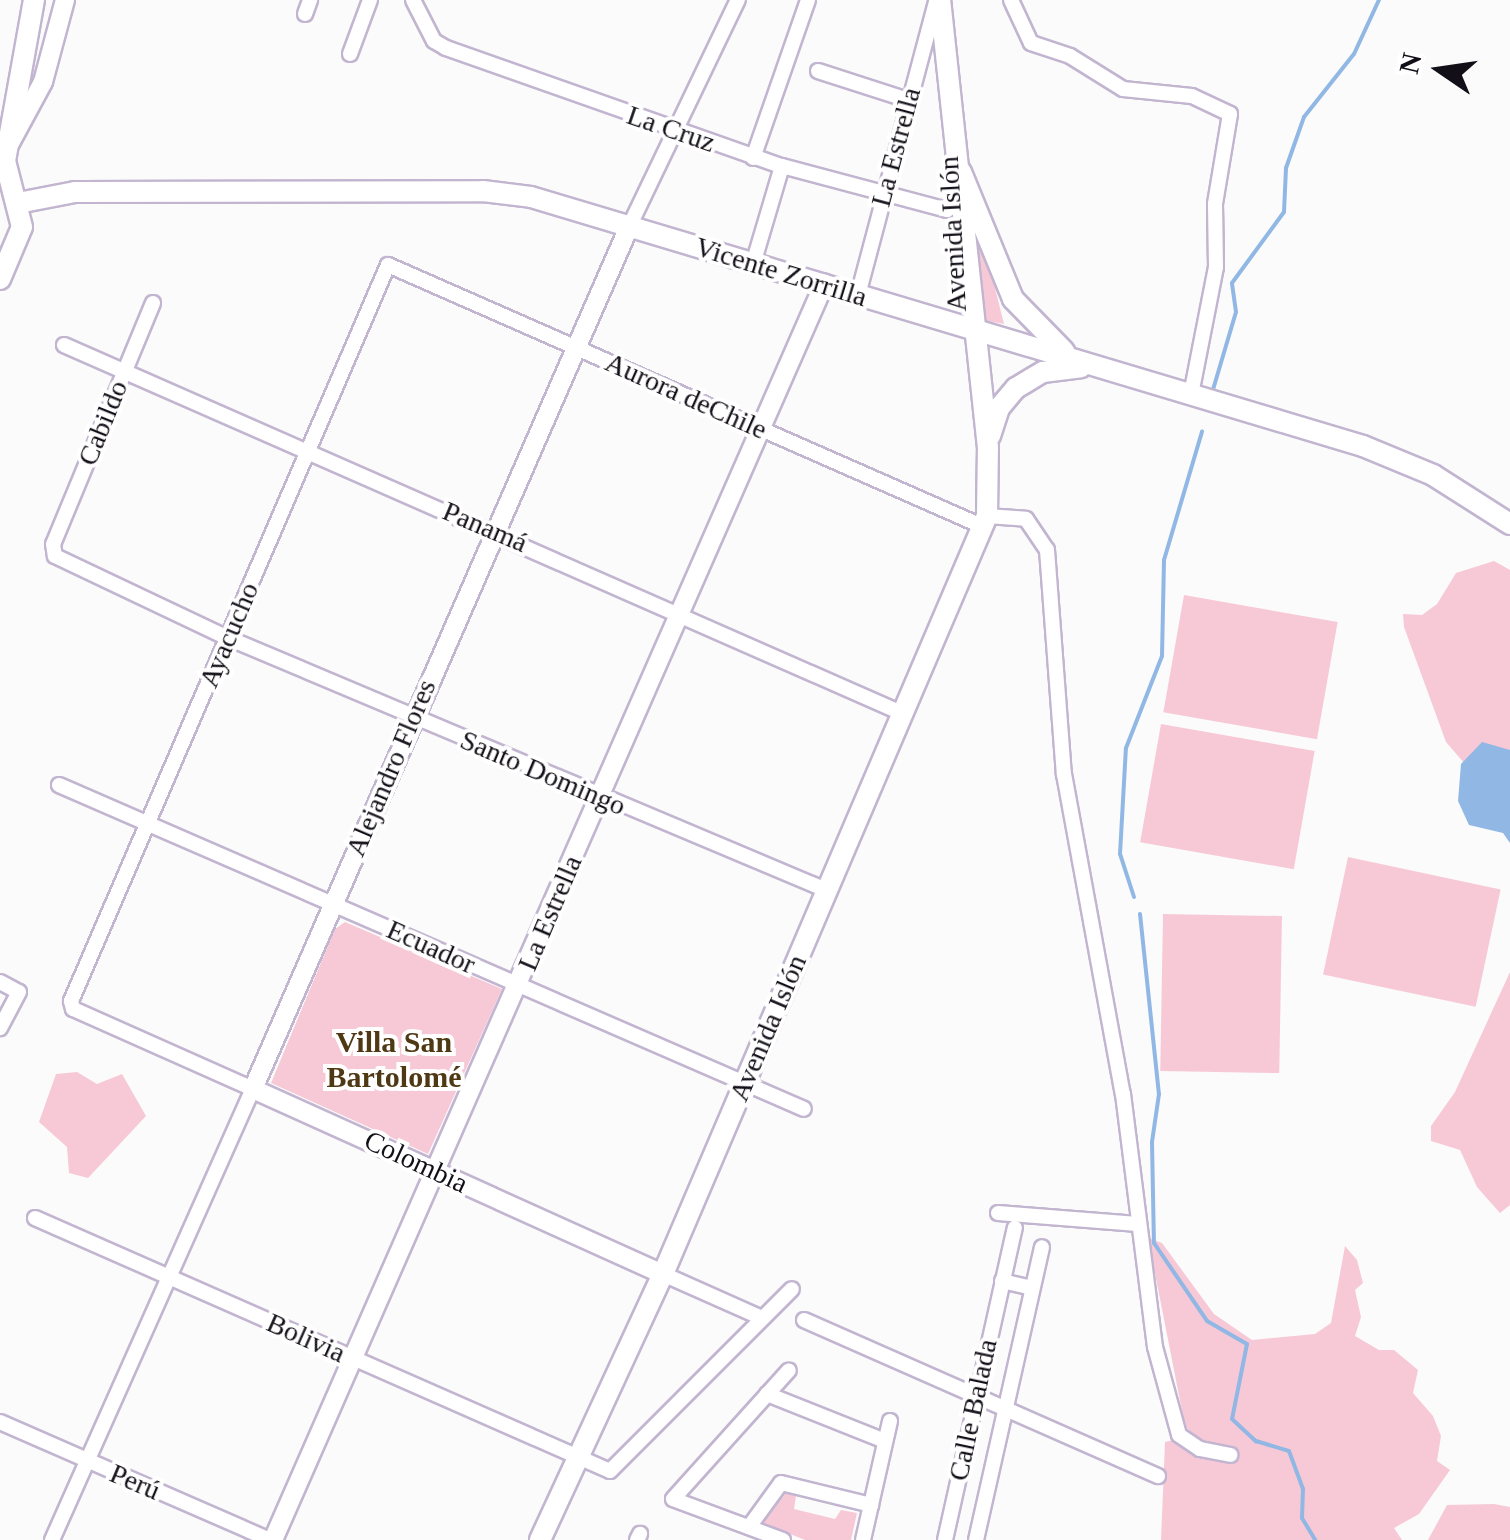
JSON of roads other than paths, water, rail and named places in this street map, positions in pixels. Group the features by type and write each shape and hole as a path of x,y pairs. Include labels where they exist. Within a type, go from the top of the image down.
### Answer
{"main road":[{"path":"0,278 20,237 18,203 8,183 6,150 34,0"},
{"name":"Avenida Islón","path":"937,0 952,207 986,518"},
{"path":"949,133 1012,299 1048,340 1093,365"},
{"name":"Vicente Zorrilla","path":"18,203 75,192 483,190 553,202 1410,464 1510,524"},
{"name":"Avenida Islón","path":"540,1540 663,1274 986,518 988,448 964,328"},
{"path":"988,448 998,408 1016,388 1044,372 1093,365"}],"street":[{"path":"6,150 43,82 65,0"},
{"path":"350,54 370,0"},
{"name":"La Cruz","path":"413,0 434,40 446,48 754,158 883,195 952,207"},
{"name":"Alejandro Flores","path":"52,1540 672,130 704,78 738,0"},
{"path":"754,158 808,0"},
{"name":"La Estrella","path":"858,295 937,0"},
{"path":"1012,0 1031,43 1070,56 1123,90 1192,96 1230,114 1216,204 1216,268 1191,395"},
{"path":"818,71 908,100"},
{"path":"753,264 782,166"},
{"name":"Aurora deChile","path":"388,265 762,429 986,518 1026,519 1047,550 1064,774 1123,1094 1138,1224"},
{"name":"Ayacucho","path":"71,1006 388,265"},
{"name":"La Estrella","path":"272,1540 356,1360 824,284"},
{"name":"Cabildo","path":"53,544 153,303"},
{"name":"Panamá","path":"64,345 494,530 904,714"},
{"name":"Santo Domingo","path":"53,544 55,556 228,638 826,890"},
{"name":"Ecuador","path":"59,785 804,1109"},
{"path":"0,982 19,992 0,1028"},
{"name":"Colombia","path":"71,1006 762,1318"},
{"path":"998,1213 1138,1224 1155,1347 1180,1435 1200,1449 1230,1455"},
{"name":"Bolivia","path":"35,1218 576,1460 610,1471 620,1466 762,1318"},
{"name":"Calle Balada","path":"945,1540 1015,1228"},
{"name":"Calle Balada","path":"976,1540 1002,1409 1042,1248"},
{"path":"1002,1281 1032,1288"},
{"path":"762,1318 792,1289"},
{"path":"804,1320 1158,1476"},
{"path":"783,1540 673,1499 789,1370"},
{"path":"767,1394 885,1441"},
{"path":"864,1540 890,1421"},
{"name":"Perú","path":"0,1422 272,1540"},
{"path":"749,1528 780,1483 871,1505"}],"water":[{"path":"1482,742 1510,750 1510,843 1503,833 1469,825 1458,801 1461,764"}],"waterway":[{"path":"1212,393 1236,312 1232,283 1284,212 1286,168 1304,117 1354,54 1379,0"},
{"path":"1134,897 1120,854 1126,748 1162,656 1164,560 1202,432"},
{"path":"1140,914 1159,1094 1152,1142 1154,1243 1207,1321 1247,1344 1232,1419 1256,1441 1289,1451 1303,1489 1302,1518 1315,1540"}],"district":[{"name":"Villa San Bartolomé","path":"394,1059"}]}
